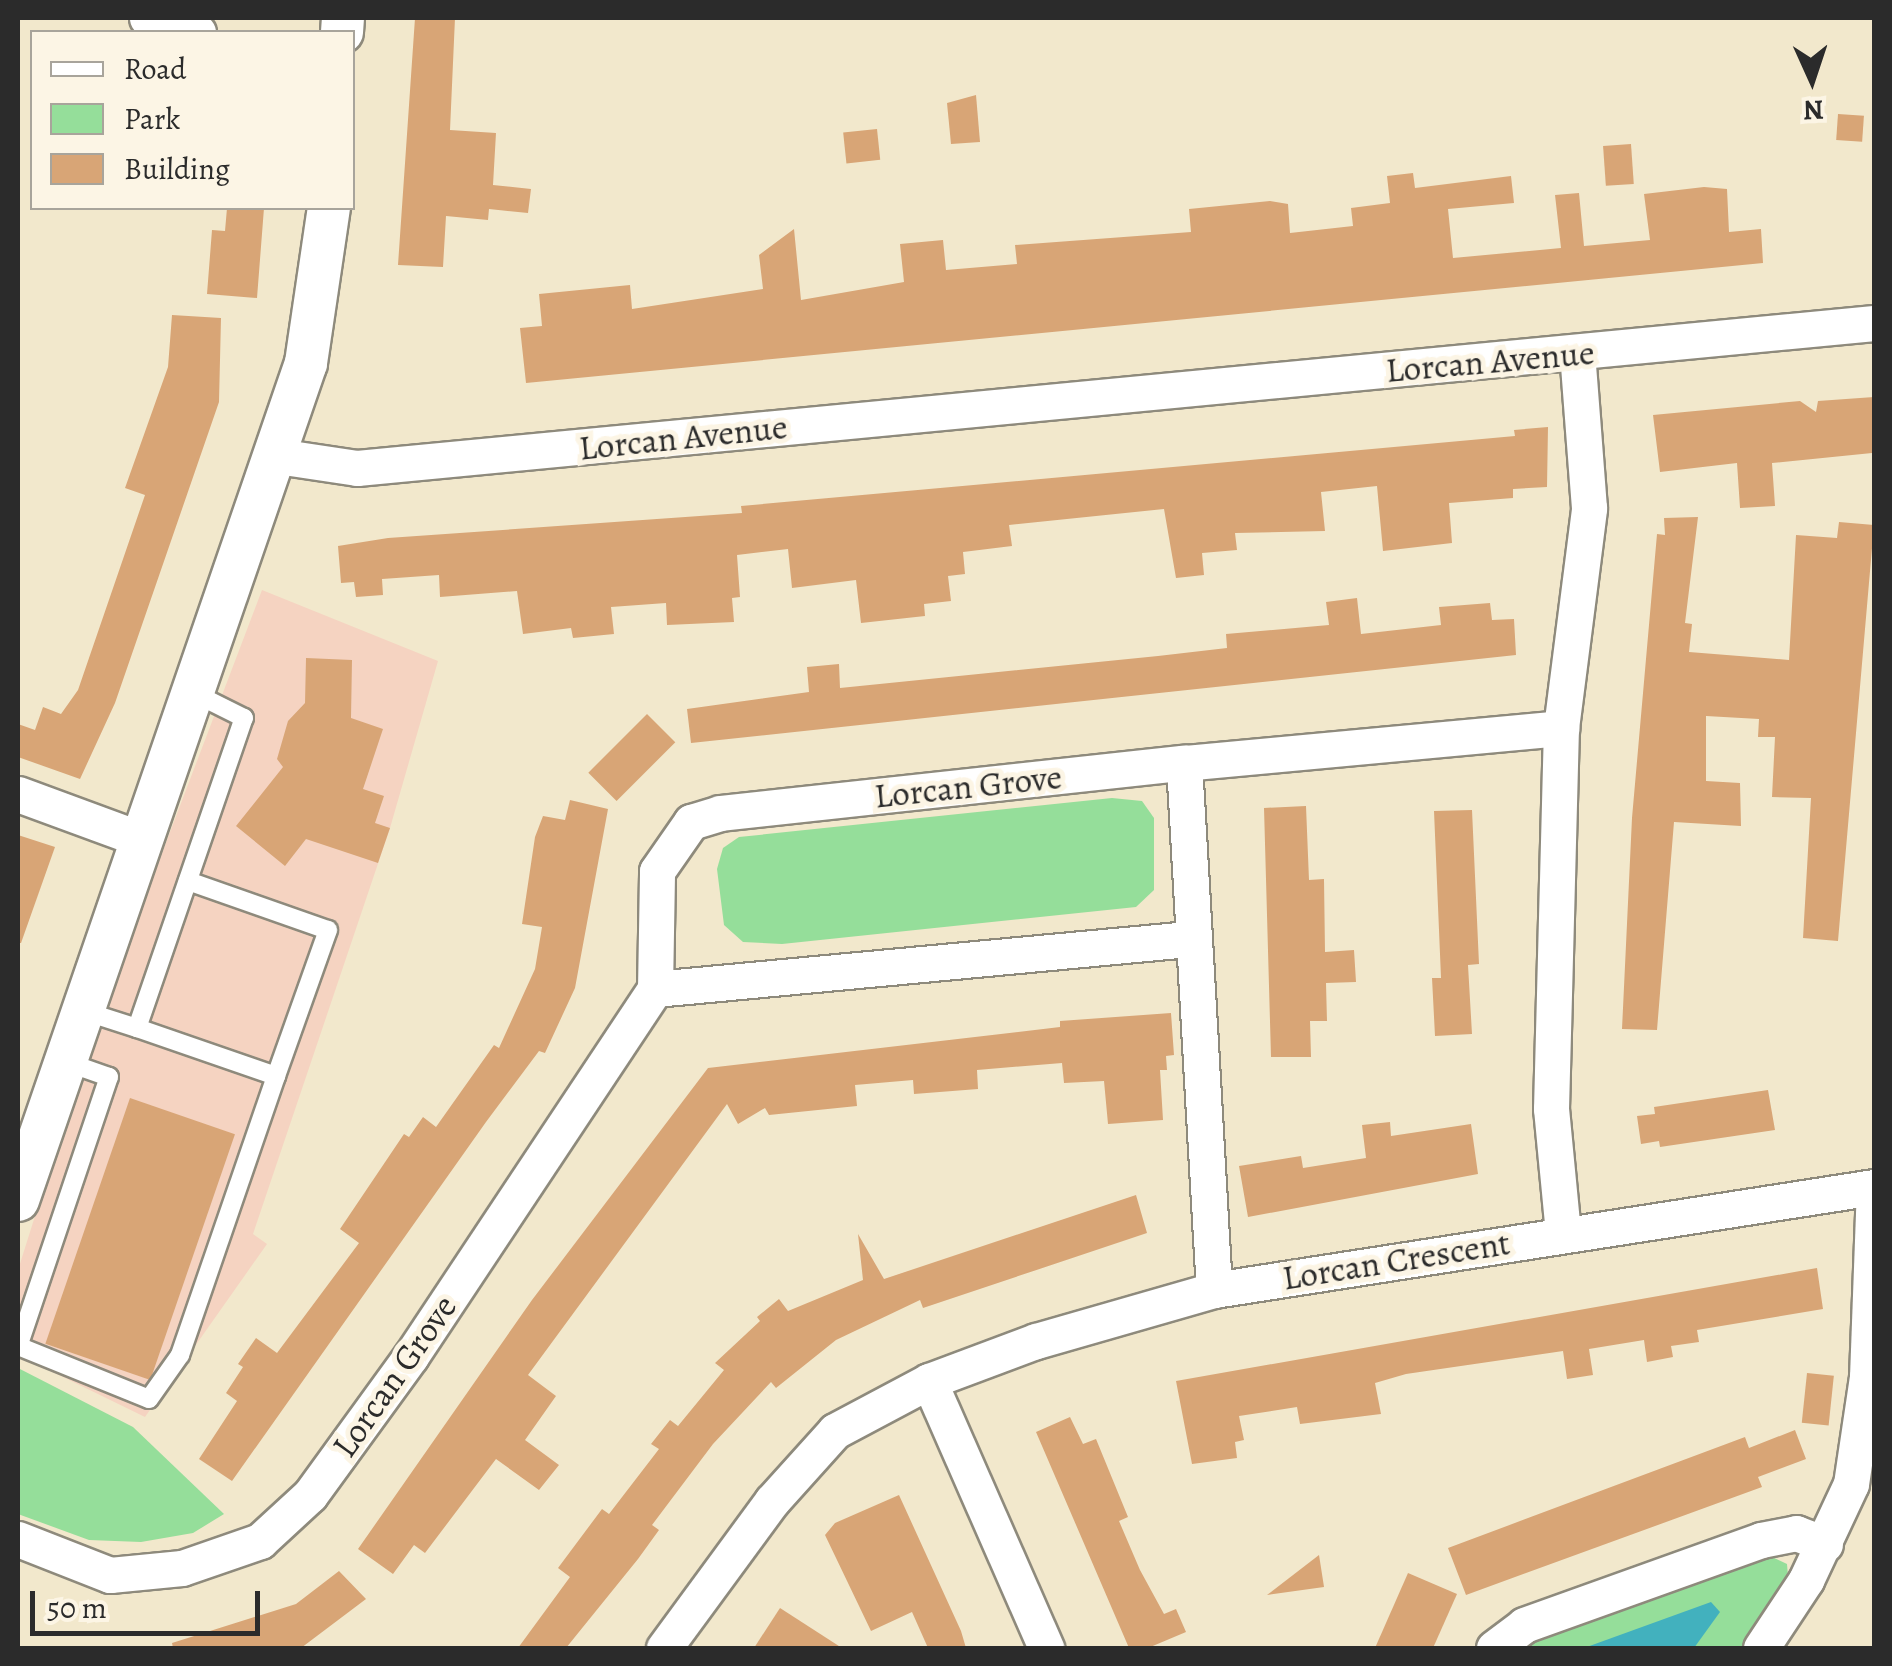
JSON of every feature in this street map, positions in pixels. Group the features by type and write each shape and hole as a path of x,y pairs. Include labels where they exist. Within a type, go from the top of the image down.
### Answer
{"street":[{"path":"147,18 191,30"},
{"path":"18,1200 277,456 306,363 328,210"},
{"name":"Lorcan Avenue","path":"277,456 306,466 357,468 1874,323"},
{"path":"1563,1233 1551,1109 1561,728 1589,508 1577,354"},
{"name":"Lorcan Grove","path":"18,1539 110,1575 182,1568 260,1541 310,1495 411,1356 655,989 657,871 690,822 720,813 1184,762 1561,728"},
{"path":"1184,762 1190,939 1214,1290"},
{"path":"18,794 143,840"},
{"path":"655,989 1190,939"},
{"path":"1761,1648 1825,1544 1851,1484 1862,1434 1874,1188"},
{"name":"Lorcan Crescent","path":"664,1648 772,1501 835,1431 930,1381 1036,1341 1214,1290 1563,1233 1874,1188"},
{"path":"930,1381 1046,1648"},
{"path":"1494,1648 1524,1625 1761,1540 1796,1533 1825,1544"}],"lane":[{"path":"137,1028 244,718 194,694"},
{"path":"66,1062 110,1077 18,1346 149,1399 180,1355 328,930 188,882"},
{"path":"84,1010 276,1076"}],"shaded area":[{"path":"262,590 438,661 390,828 253,1234 267,1244 145,1417 18,1355 18,1270 88,1048"}],"green space":[{"path":"1112,798 1142,801 1154,818 1154,890 1136,907 782,944 743,942 724,925 717,869 723,848 739,837"},
{"path":"18,1368 133,1427 224,1514 193,1533 141,1542 89,1540 18,1514"},
{"path":"1766,1554 1787,1564 1788,1576 1742,1648 1516,1648"}],"water":[{"path":"1711,1602 1720,1612 1694,1648 1584,1648"}],"building":[{"path":"415,18 455,18 450,130 496,133 493,185 531,189 528,213 489,209 488,220 446,216 443,267 398,265"},
{"path":"976,95 980,142 951,144 947,103"},
{"path":"1838,114 1864,116 1862,142 1836,140"},
{"path":"877,129 880,160 846,163 843,133"},
{"path":"1631,144 1634,184 1606,186 1603,146"},
{"path":"1413,173 1415,188 1511,176 1514,203 1448,209 1453,258 1561,248 1555,195 1579,193 1584,246 1650,240 1644,194 1704,187 1727,189 1729,232 1761,229 1763,263 526,383 520,328 542,326 539,294 630,285 632,309 763,289 759,255 794,229 801,300 904,282 900,244 943,240 946,270 1017,264 1015,245 1191,232 1189,209 1270,201 1288,204 1290,233 1353,226 1351,208 1390,203 1387,176"},
{"path":"227,210 264,210 257,298 207,294 212,230 225,231"},
{"path":"172,315 221,318 219,402 115,703 80,779 18,757 18,724 35,730 43,707 61,714 78,690 145,495 125,488 168,367"},
{"path":"1874,397 1872,453 1772,463 1775,506 1740,508 1737,463 1660,472 1653,415 1800,401 1816,412 1818,401"},
{"path":"1548,427 1547,487 1513,489 1513,498 1449,503 1452,543 1383,551 1377,486 1321,492 1325,531 1235,533 1237,550 1202,553 1204,575 1176,578 1164,509 1009,525 1012,546 963,552 965,574 948,576 951,601 924,604 925,616 861,623 856,580 792,588 788,549 737,555 740,597 732,598 734,622 667,625 666,603 611,607 614,634 573,638 571,628 523,634 517,591 440,597 439,575 382,579 383,595 356,597 354,582 341,583 338,546 388,538 742,513 741,506 1515,436 1514,430"},
{"path":"1698,517 1685,623 1692,624 1689,652 1789,660 1796,535 1837,538 1839,522 1874,525 1838,941 1803,938 1811,798 1772,797 1775,737 1758,737 1759,719 1706,716 1706,781 1740,783 1741,826 1674,822 1657,1030 1622,1029 1632,818 1657,534 1665,535 1664,518"},
{"path":"1357,598 1361,634 1441,625 1439,607 1490,603 1492,620 1514,619 1516,655 691,743 687,709 809,692 807,667 839,664 840,688 1227,648 1226,634 1329,625 1326,602"},
{"path":"306,658 352,660 351,718 383,729 363,789 384,796 375,823 390,828 378,863 306,839 285,866 236,826 283,767 277,759 288,721 305,703"},
{"path":"647,714 675,742 617,801 588,773"},
{"path":"570,800 608,809 575,988 545,1053 539,1051 486,1122 232,1481 199,1459 237,1401 226,1393 243,1367 238,1364 256,1338 277,1353 359,1243 340,1229 404,1134 409,1137 423,1117 436,1127 494,1045 499,1048 535,969 542,927 522,924 535,837 543,816 565,820"},
{"path":"1306,806 1309,880 1324,879 1325,952 1354,950 1356,982 1326,983 1327,1021 1310,1021 1311,1057 1271,1057 1264,808"},
{"path":"1472,810 1479,964 1468,965 1472,1034 1435,1036 1432,978 1441,978 1434,811"},
{"path":"18,835 55,847 21,943 18,943"},
{"path":"1171,1013 1174,1055 1166,1056 1167,1070 1160,1070 1163,1120 1108,1124 1104,1081 1064,1083 1062,1063 977,1070 978,1089 914,1094 913,1080 855,1085 857,1106 769,1115 765,1108 738,1124 727,1104 528,1375 556,1396 525,1440 559,1465 539,1490 496,1459 425,1553 414,1545 393,1574 358,1549 532,1300 708,1068 1060,1027 1060,1021"},
{"path":"1768,1090 1775,1130 1660,1147 1659,1141 1641,1144 1637,1116 1655,1114 1654,1107"},
{"path":"130,1098 235,1134 150,1380 45,1344"},
{"path":"1390,1122 1391,1136 1471,1124 1478,1174 1248,1217 1239,1166 1301,1156 1303,1168 1366,1158 1362,1125"},
{"path":"1136,1195 1147,1233 923,1308 920,1300 836,1340 776,1388 771,1382 713,1444 652,1525 659,1530 566,1648 518,1648 570,1577 558,1568 602,1509 609,1514 659,1449 651,1444 670,1420 678,1426 724,1370 715,1363 760,1321 757,1317 779,1299 788,1311 863,1280 858,1234 884,1279"},
{"path":"1817,1268 1823,1309 1697,1330 1699,1342 1671,1346 1673,1357 1647,1362 1644,1340 1589,1349 1593,1375 1567,1379 1563,1351 1406,1374 1375,1383 1381,1414 1300,1424 1297,1407 1239,1416 1244,1440 1235,1442 1237,1458 1192,1464 1176,1381"},
{"path":"1807,1373 1834,1376 1829,1426 1802,1423"},
{"path":"1070,1417 1083,1444 1096,1439 1128,1517 1119,1521 1140,1570 1164,1614 1176,1609 1186,1632 1148,1648 1129,1648 1036,1432"},
{"path":"1795,1430 1806,1459 1758,1477 1762,1487 1466,1595 1448,1548 1745,1437 1749,1448"},
{"path":"899,1495 966,1648 928,1648 912,1612 871,1631 825,1535 835,1523"},
{"path":"1319,1555 1324,1587 1267,1595"},
{"path":"339,1571 366,1599 301,1648 173,1648 172,1643 296,1604"},
{"path":"1408,1573 1457,1594 1433,1648 1375,1648"},
{"path":"780,1608 842,1648 754,1648"}]}
